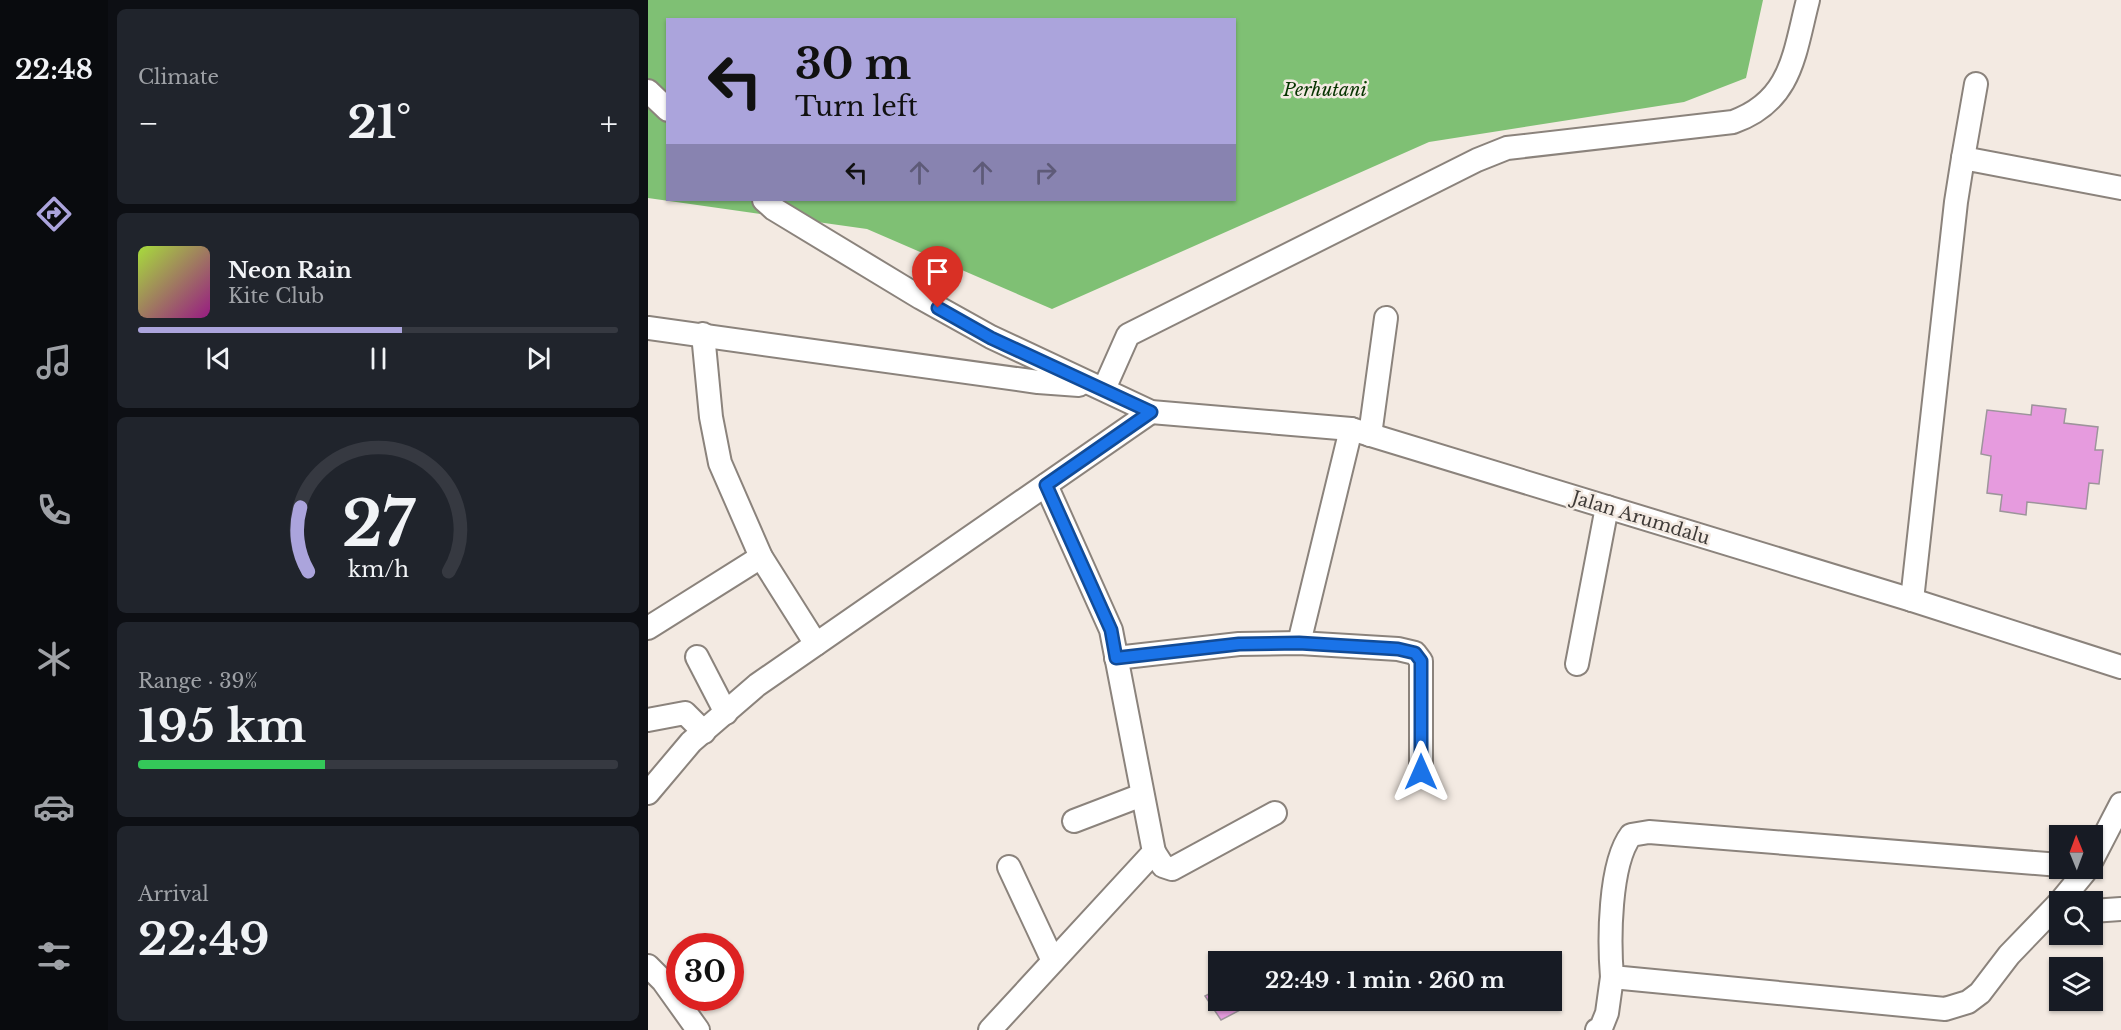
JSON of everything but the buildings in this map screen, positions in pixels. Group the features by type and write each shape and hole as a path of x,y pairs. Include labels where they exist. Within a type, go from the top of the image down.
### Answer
{"street":[{"path":"1097,387 1128,335 1477,160 1507,148 1732,122 1751,115 1775,97 1788,75 1808,0"},
{"path":"1912,600 1953,225 1976,84"},
{"path":"648,91 666,108"},
{"path":"1963,158 2121,188"},
{"path":"765,201 921,298 991,338 1151,412"},
{"path":"1299,643 1360,432 1386,318"},
{"path":"648,328 1038,382 1097,387"},
{"path":"703,334 711,417 720,464 761,557 816,644"},
{"path":"648,793 691,742 757,685 1151,412"},
{"name":"Jalan Arumdalu","path":"1151,412 1360,432 1912,600 2121,667"},
{"path":"1046,485 1111,630 1154,852 1163,866 1172,869 1275,813"},
{"path":"1576,664 1606,507"},
{"path":"648,628 761,557"},
{"path":"1116,658 1239,644 1299,643 1398,649 1415,653 1421,661 1421,772"},
{"path":"697,657 726,713"},
{"path":"648,720 685,713 704,732"},
{"path":"1074,821 1142,795"},
{"path":"2103,839 2121,804"},
{"path":"1597,1030 1601,1028 1607,1013 1611,977 1615,878 1622,847 1631,835 1649,832 2049,864"},
{"path":"990,1030 1154,852"},
{"path":"1009,867 1053,961"},
{"path":"2070,891 2079,879"},
{"path":"2103,910 2121,909"},
{"path":"1611,977 1946,1008 1968,1002 1980,993 2009,956 2049,916"},
{"path":"648,966 663,981 698,1030"}],"green space":[{"name":"Perhutani","path":"648,0 1763,0 1746,78 1684,102 1429,142 1052,309 867,229 669,201 1236,201 1236,18 666,18 666,201 648,198"}],"route":[{"path":"938,308 991,338 1090,386 1104,389 1151,412 1046,485 1111,630 1116,658 1239,644 1299,643 1398,649 1415,653 1421,661 1421,772"}]}
